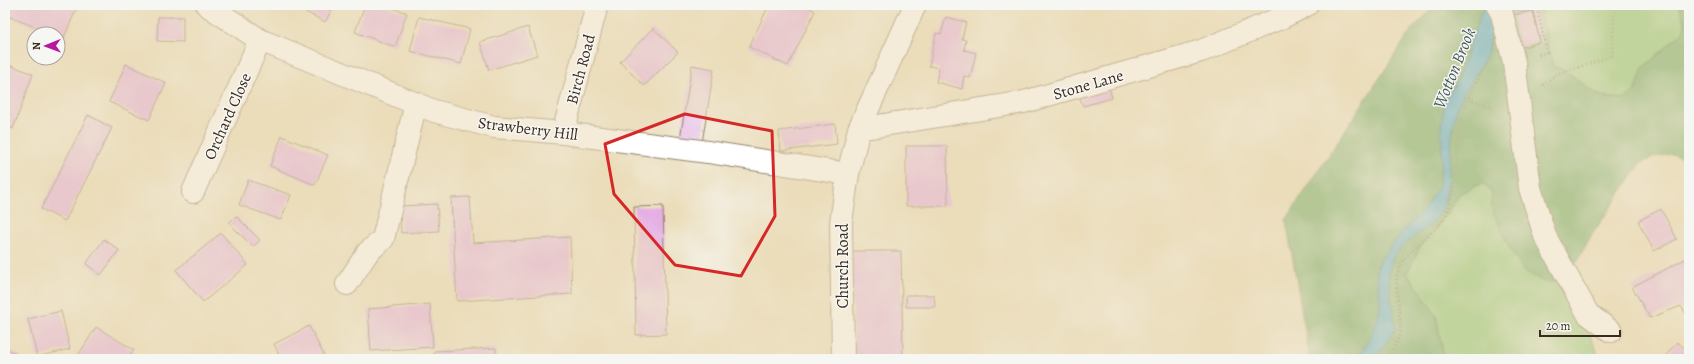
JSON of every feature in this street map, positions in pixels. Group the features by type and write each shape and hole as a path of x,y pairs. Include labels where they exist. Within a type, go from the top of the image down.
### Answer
{"street":[{"name":"Strawberry Hill","path":"207,5 260,40 416,104 494,127 563,133 708,152 848,174"},
{"name":"Birch Road","path":"563,133 597,5"},
{"name":"Church Road","path":"843,359 841,222 848,174 859,130 915,5"},
{"name":"Stone Lane","path":"859,130 1024,102 1201,51 1283,18 1307,5"},
{"path":"1497,5 1502,14 1514,62 1520,98 1530,188 1545,236 1588,314 1610,331"},
{"name":"Orchard Close","path":"193,192 260,40"},
{"path":"347,284 368,252 383,239 416,104"}],"path":[{"path":"1384,359 1398,342 1400,323 1397,276 1402,264 1413,248 1443,220 1448,210 1454,187 1461,123 1466,104 1490,58 1504,62 1514,62 1547,52 1536,5"},
{"path":"1520,98 1540,87 1555,75 1612,56 1615,5"}],"highlighted area":[{"path":"685,114 772,131 775,216 741,276 675,265 614,194 605,144"}],"green space":[{"path":"1436,5 1540,5 1553,67 1559,68 1570,74 1598,95 1610,98 1625,99 1636,90 1643,68 1684,31 1685,21 1679,5 1689,5 1689,160 1673,154 1655,157 1641,163 1591,236 1571,272 1558,281 1544,282 1523,270 1508,245 1491,206 1492,192 1482,183 1459,194 1449,212 1422,243 1407,273 1436,315 1444,359 1310,359 1286,220 1412,29"},
{"path":"1540,5 1679,5 1685,21 1684,31 1643,68 1636,90 1625,99 1606,97 1598,95 1590,90 1565,71 1553,67"},
{"path":"1482,183 1492,192 1491,206 1544,282 1555,281 1590,335 1600,359 1444,359 1436,315 1407,273 1422,243 1449,212 1459,194"}],"water":[{"path":"1484,5 1512,5 1495,22 1487,54 1458,105 1452,136 1448,183 1443,206 1431,223 1399,250 1390,266 1389,289 1395,330 1375,359 1358,359 1378,319 1380,300 1377,273 1378,263 1406,228 1423,211 1439,186 1442,158 1441,127 1444,105 1447,96 1456,83"}],"building":[{"path":"5,5 78,5 66,33 66,26 33,26 5,15"},
{"path":"292,5 334,5 325,22"},
{"path":"365,5 384,5 407,13 395,47 355,32"},
{"path":"645,5 680,5 679,10"},
{"path":"769,5 804,5 815,11 788,66 749,47"},
{"path":"1533,11 1540,42 1519,48 1512,15"},
{"path":"158,17 183,17 183,42 157,41"},
{"path":"419,17 470,29 461,64 410,51"},
{"path":"946,17 966,22 962,39 966,40 964,50 976,53 970,78 964,76 962,89 936,82 939,68 929,66 936,33 941,34"},
{"path":"528,27 537,55 489,70 480,42"},
{"path":"653,28 678,52 644,86 620,62"},
{"path":"5,63 33,74 13,129 5,126"},
{"path":"126,64 166,83 149,120 109,102"},
{"path":"692,65 714,69 702,143 680,139"},
{"path":"1108,83 1112,98 1083,106 1078,92"},
{"path":"88,115 112,128 65,221 41,209"},
{"path":"835,124 837,144 781,151 779,131"},
{"path":"282,136 328,155 315,185 270,166"},
{"path":"906,146 947,146 948,206 906,206"},
{"path":"248,180 291,195 281,220 239,205"},
{"path":"470,197 473,243 570,237 572,294 457,301 451,198"},
{"path":"437,204 439,231 401,233 400,206"},
{"path":"663,206 666,334 636,335 634,207"},
{"path":"1661,209 1677,239 1654,251 1638,221"},
{"path":"236,216 260,240 253,247 229,223"},
{"path":"221,233 248,265 203,302 176,270"},
{"path":"104,239 119,250 101,275 86,264"},
{"path":"852,251 901,251 903,359 854,359"},
{"path":"1687,258 1689,261 1689,319 1681,306 1650,318 1632,287"},
{"path":"906,295 934,295 935,307 906,307"},
{"path":"430,304 433,347 371,351 368,309"},
{"path":"61,311 70,349 37,357 28,319"},
{"path":"309,326 326,359 281,359 274,344"},
{"path":"96,327 134,350 128,359 76,359"},
{"path":"1677,342 1688,351 1682,359 1663,359"},
{"path":"5,347 24,359 5,359"},
{"path":"496,348 496,359 434,359 434,351"}],"water label":[{"name":"Wotton Brook","path":"1454,68"}]}
